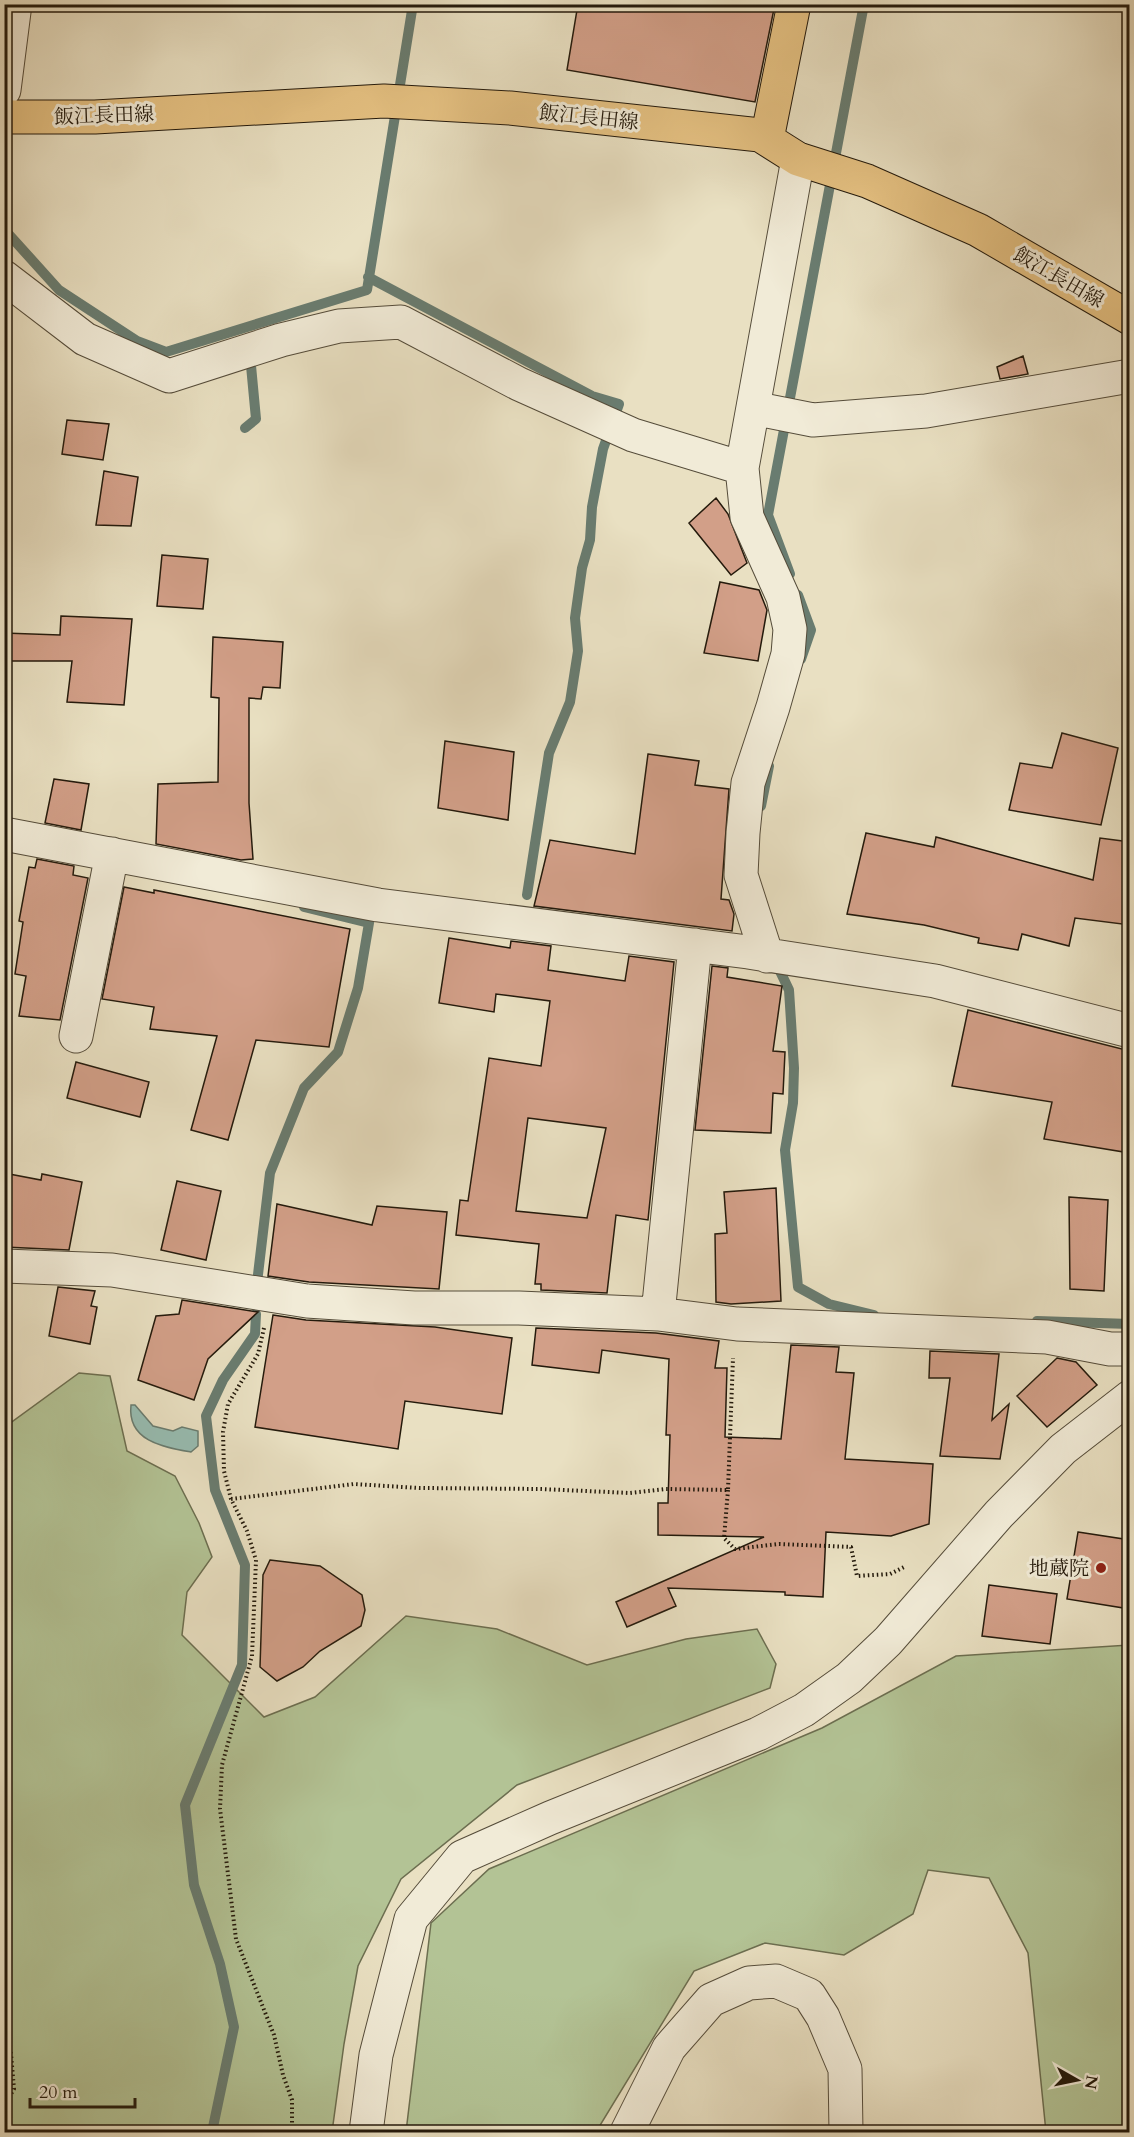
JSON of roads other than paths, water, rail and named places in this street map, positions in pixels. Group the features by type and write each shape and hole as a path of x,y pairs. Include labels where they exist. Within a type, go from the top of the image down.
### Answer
{"main road":[{"path":"767,139 794,4"},
{"name":"飯江長田線","path":"4,117 95,117 384,101 510,108 760,135 798,159 867,181 978,230 1130,318"}],"street":[{"path":"4,90 15,4"},
{"path":"767,956 741,875 743,833 748,783 788,654 790,629 783,597 747,517 742,468 798,159"},
{"path":"4,278 85,339 169,376 281,340 339,326 402,322 519,384 633,435 742,468"},
{"path":"753,408 813,420 927,411 1130,376"},
{"path":"4,834 378,905 695,945 935,981 1130,1031"},
{"path":"76,1036 112,854"},
{"path":"658,1314 695,945"},
{"path":"4,1266 112,1270 272,1296 414,1308 519,1308 658,1314 736,1323 1047,1337 1110,1349 1130,1349"},
{"path":"366,2133 376,2055 411,1919 462,1857 550,1818 758,1734 804,1710 849,1678 888,1641 999,1514 1063,1449 1130,1397"},
{"path":"627,2133 669,2048 711,2000 749,1983 776,1981 809,1995 823,2017 845,2069 846,2133"}],"water":[{"path":"131,1405 135,1405 153,1426 173,1431 182,1427 198,1431 198,1446 191,1452 169,1448 149,1440 135,1427 131,1417"}],"waterway":[{"path":"4,229 59,290 137,341 166,352 367,290 413,4"},
{"path":"790,574 768,515 864,4"},
{"path":"368,277 592,396 619,404 603,449 592,507 590,540 582,568 575,618 578,651 570,702 549,753 527,895"},
{"path":"245,428 256,419 250,355"},
{"path":"798,595 811,630 801,659"},
{"path":"761,806 769,766"},
{"path":"257,1283 270,1173 304,1088 338,1052 358,988 369,923 304,907"},
{"path":"779,969 789,990 794,1068 793,1103 785,1150 798,1287 829,1304 874,1315"},
{"path":"212,2132 234,2027 220,1964 194,1885 185,1805 242,1665 245,1565 215,1490 206,1416 223,1380 255,1334 256,1314"},
{"path":"1037,1321 1130,1324"}],"place":[{"name":"地蔵院","path":"1101,1568"}]}
